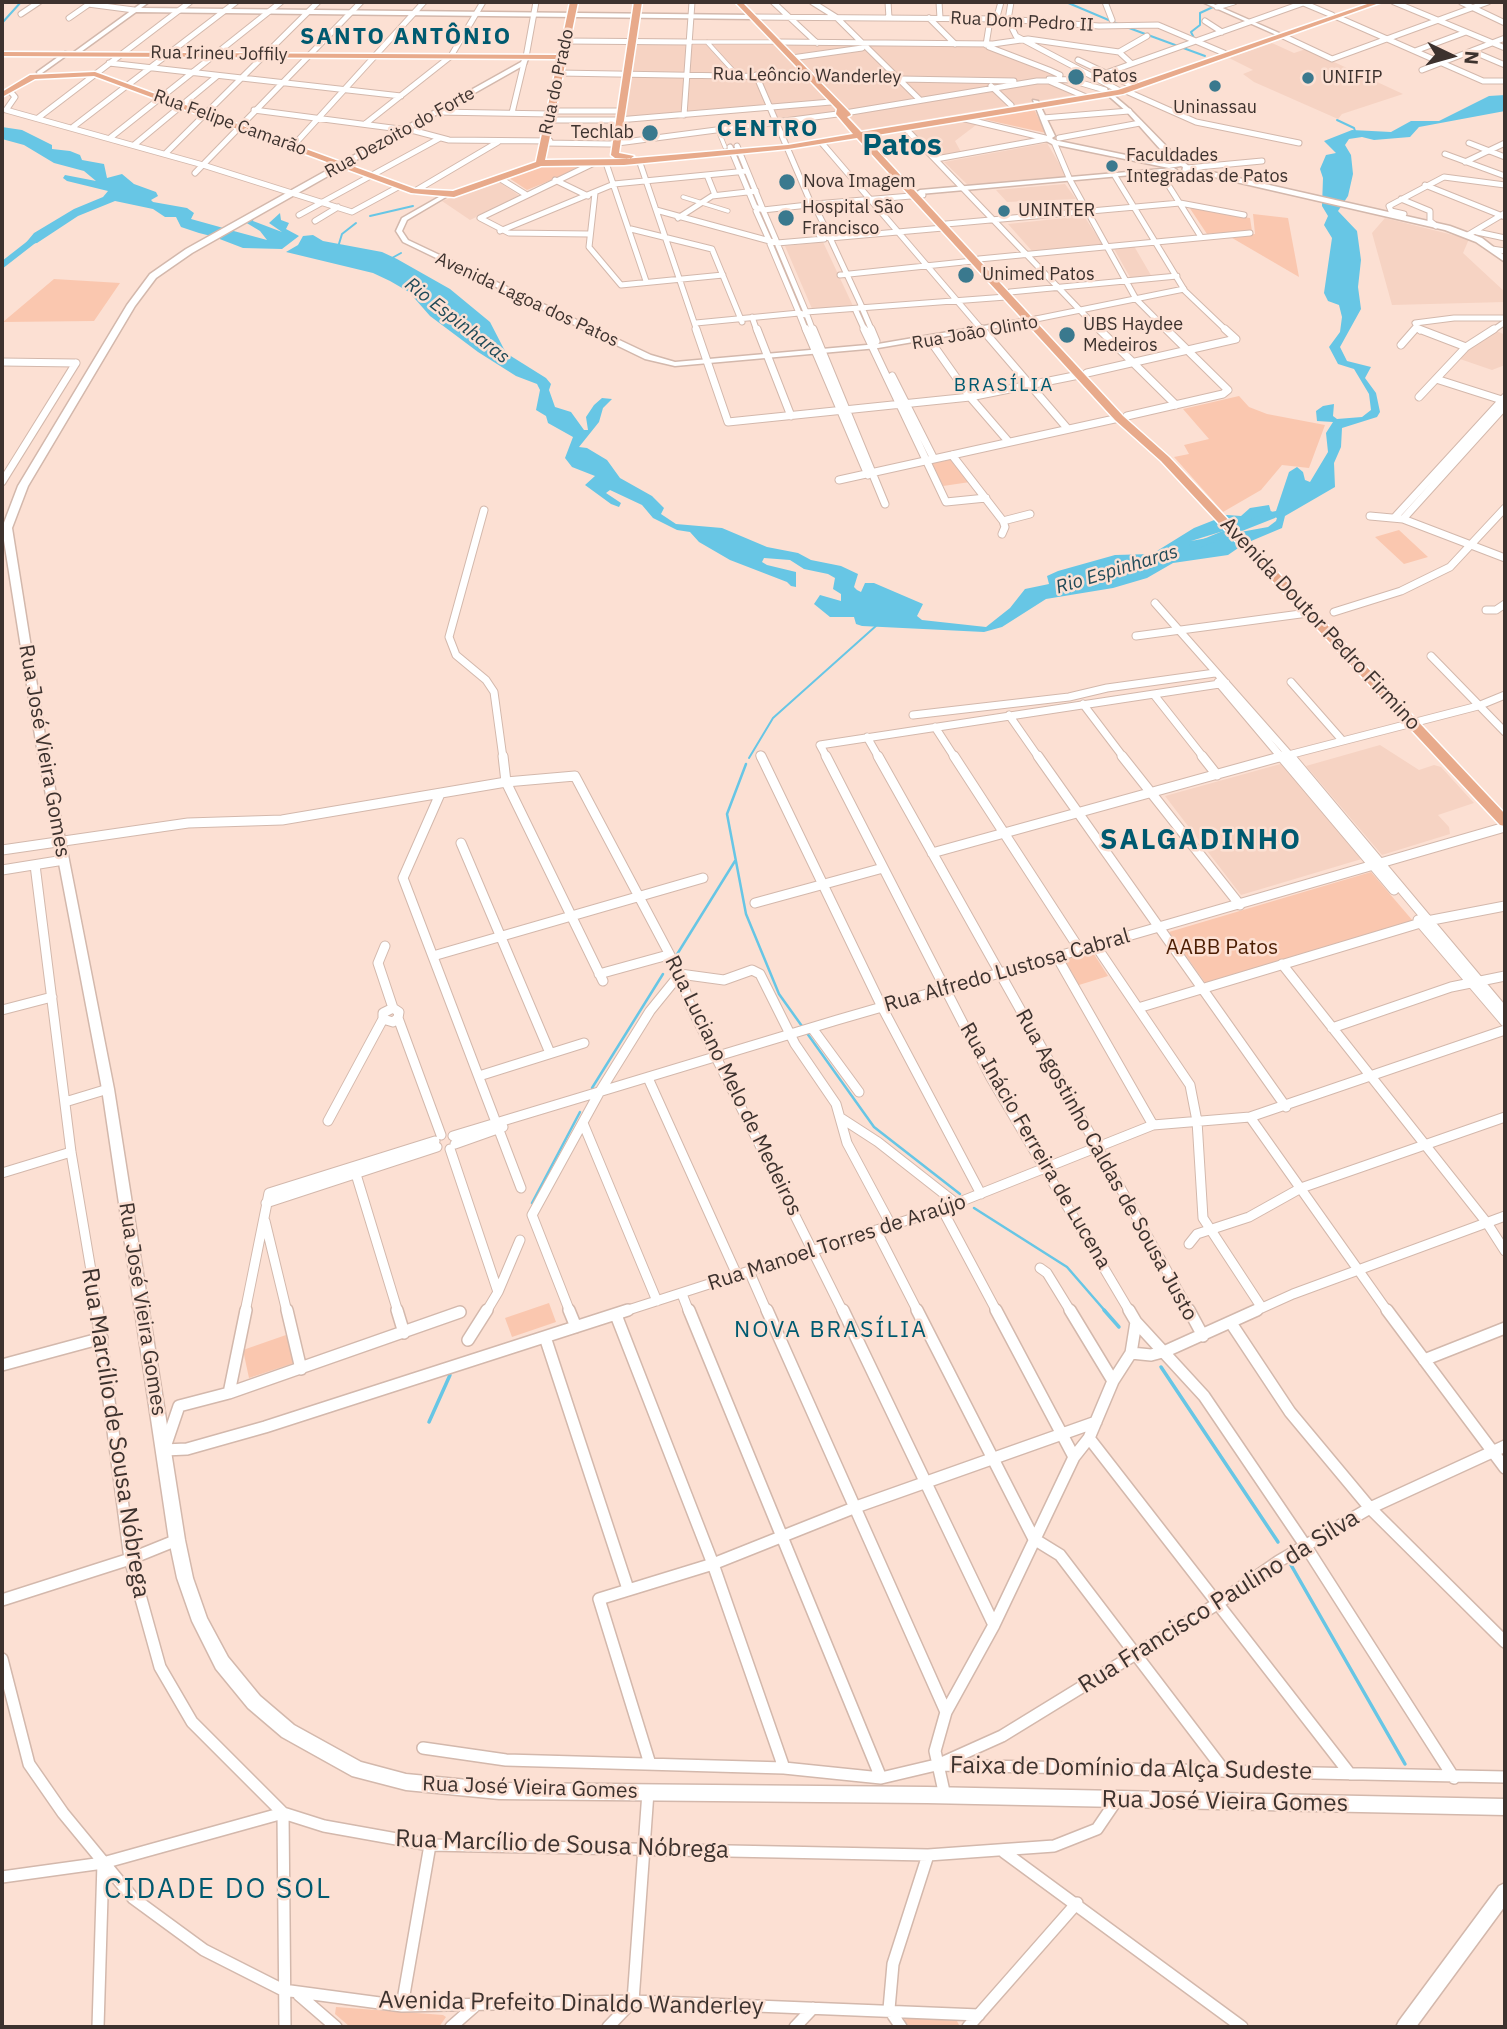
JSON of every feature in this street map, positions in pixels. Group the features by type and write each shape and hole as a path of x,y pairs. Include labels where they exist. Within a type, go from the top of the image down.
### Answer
{"main road":[{"name":"Rua do Prado","path":"540,163 574,2"},
{"path":"638,2 615,155 620,157 711,151"},
{"name":"Avenida Doutor Pedro Firmino","path":"738,2 920,194 974,259 1505,822"},
{"path":"1334,16 1368,2"},
{"path":"540,163 606,163 821,142 1118,90 1379,2"},
{"path":"1193,66 1280,35"},
{"name":"Rua Irineu Joffily","path":"2,54 310,54 525,60 562,57"},
{"name":"Rua Dezoito do Forte","path":"189,251 525,60"},
{"name":"Rua Felipe Camarão","path":"41,76 95,74 432,196 460,193 540,163"},
{"path":"6,93 28,79 41,76"},
{"path":"1118,90 1129,111 1171,164 1186,168"},
{"path":"787,145 1011,105 1036,103"},
{"path":"1036,103 1053,139 1470,234 1505,260"},
{"name":"Rua José Vieira Gomes","path":"189,251 163,267 145,285 14,503 7,528 60,842 108,1089 177,1540 185,1578 200,1621 222,1663 254,1702 288,1731 358,1770 405,1782 499,1791 1505,1807"},
{"path":"1405,2027 1505,1892"}],"street":[{"path":"20,14 39,2"},
{"path":"76,53 146,2"},
{"path":"38,118 190,2"},
{"path":"73,127 130,87 236,2"},
{"path":"110,138 281,2"},
{"path":"165,154 318,2"},
{"path":"195,173 360,2"},
{"path":"293,146 424,2"},
{"path":"365,124 451,56 483,2"},
{"path":"512,113 536,2"},
{"path":"684,115 692,2"},
{"path":"773,2 817,43"},
{"path":"812,2 836,17 920,100"},
{"path":"888,2 889,18"},
{"path":"939,2 940,18"},
{"path":"986,44 1000,2"},
{"path":"1011,2 1008,20 1014,34 1118,90 1196,122 1299,143"},
{"path":"1105,2 1112,20"},
{"path":"1205,2 1332,59 1489,2"},
{"path":"1217,7 1234,2"},
{"path":"1106,73 1304,2 1483,81 1505,81"},
{"path":"1394,2 1505,48"},
{"path":"1461,2 1505,23"},
{"path":"69,18 90,3"},
{"name":"Rua Dom Pedro II","path":"90,3 134,10 179,11 940,18 1117,26 1158,24 1224,53"},
{"path":"929,18 955,44"},
{"path":"1205,21 1222,32"},
{"path":"1415,51 1466,32"},
{"path":"565,41 865,45 986,44 1022,40 1119,52 1147,36"},
{"path":"1422,70 1505,38"},
{"path":"707,42 737,75"},
{"path":"986,44 1057,79 1083,96"},
{"path":"792,58 865,45"},
{"path":"1472,51 1505,65"},
{"path":"1119,52 1130,63"},
{"path":"41,76 39,73 67,53"},
{"path":"1078,60 1106,73 1118,90"},
{"path":"109,64 401,96"},
{"name":"Rua Leôncio Wanderley","path":"559,73 1057,79 1118,90"},
{"path":"756,75 875,347 930,460 946,502 986,498"},
{"path":"134,145 217,76"},
{"path":"254,110 405,130 440,138 619,142 778,122 1057,79"},
{"path":"985,80 1011,105"},
{"path":"6,93 15,97 6,110 203,164 352,212 400,186"},
{"path":"437,112 684,115 831,102"},
{"path":"1043,118 1129,111"},
{"path":"961,118 1053,139"},
{"path":"938,160 1140,123"},
{"path":"905,128 1177,405"},
{"path":"716,130 744,172 843,411 885,504"},
{"path":"299,215 440,138"},
{"path":"839,480 1223,394 1226,388 1137,300 1087,213 1053,139"},
{"path":"415,191 500,141"},
{"path":"821,142 1067,428"},
{"path":"1465,162 1486,149 1505,142"},
{"path":"1469,143 1505,157"},
{"path":"1445,154 1505,176"},
{"path":"639,160 663,237 696,325 725,420 733,423 970,397 1136,365 1234,342 1236,338 1184,290 1115,176"},
{"path":"1186,168 1262,162"},
{"path":"589,234 500,231 482,220 482,216 594,163"},
{"path":"606,163 631,229 646,281"},
{"path":"759,209 920,194 963,187 1160,172 1171,164"},
{"path":"500,231 614,184 744,172"},
{"path":"1160,172 1183,204 1201,237"},
{"path":"707,175 715,195"},
{"path":"499,178 525,194"},
{"path":"1404,214 1391,211 1390,205 1440,178 1466,178 1505,185"},
{"path":"555,180 588,196"},
{"path":"1425,185 1504,215"},
{"path":"678,218 715,195 752,192"},
{"path":"595,193 589,234 590,249 621,285 723,275"},
{"name":"Avenida Lagoa dos Patos","path":"432,196 409,214 400,225 401,236 411,246 655,360 682,365 707,363"},
{"path":"683,197 728,211"},
{"path":"1401,199 1430,211 1430,225"},
{"path":"656,212 773,242 1183,204 1244,215"},
{"path":"315,221 338,207"},
{"path":"1470,234 1504,215"},
{"path":"631,229 712,249 742,320"},
{"path":"842,272 1250,233"},
{"path":"1470,234 1505,238"},
{"path":"1492,250 1505,251"},
{"path":"696,325 1178,278"},
{"name":"Rua João Olinto","path":"707,363 931,341 1184,290"},
{"path":"753,319 766,358 791,416"},
{"path":"1401,345 1418,325 1505,320"},
{"path":"1419,397 1466,347 1505,320"},
{"path":"1418,325 1466,347"},
{"path":"931,341 970,397 1008,441"},
{"path":"2,362 76,363 2,482"},
{"path":"1399,518 1505,401 1436,379"},
{"path":"56,396 77,397"},
{"path":"44,414 66,415"},
{"path":"952,455 1003,521 1005,527 1002,534"},
{"path":"1334,612 1426,581 1450,566 1473,546 1505,508"},
{"path":"484,510 449,637 456,655 486,680 494,692 506,782 601,977 668,955"},
{"path":"1003,521 1030,514"},
{"path":"1370,516 1399,518 1505,558"},
{"path":"1155,603 1376,864 1505,1023"},
{"path":"1486,610 1504,606"},
{"path":"1136,636 1308,613"},
{"path":"1431,656 1505,732"},
{"path":"913,715 1069,696 1215,673"},
{"path":"1291,682 1342,740"},
{"path":"867,737 1222,684"},
{"path":"932,853 1342,740 1478,706 1505,695"},
{"path":"1155,696 1217,775"},
{"path":"1083,704 1240,905"},
{"path":"1009,715 1286,1107"},
{"path":"935,727 1080,950"},
{"name":"Rua Inácio Ferreira de Lucena","path":"867,737 820,745 991,1078 1136,1322 1166,1351 1204,1396 1305,1545 1454,1778"},
{"name":"Rua Agostinho Caldas de Sousa Justo","path":"867,737 1096,1150 1203,1336"},
{"path":"760,755 882,1007 981,1194"},
{"name":"Rua Luciano Melo de Medeiros","path":"506,782 575,776 637,898 680,974 690,1005 813,1250 994,1625"},
{"path":"2,850 188,823 282,820 506,782"},
{"path":"440,794 403,878 521,1188"},
{"name":"Rua Alfredo Lustosa Cabral","path":"453,1143 510,1121 882,1007 1505,827"},
{"path":"461,843 550,1053"},
{"path":"2,870 64,860"},
{"name":"Rua Marcílio de Sousa Nóbrega","path":"35,865 71,1152 102,1338 130,1559 160,1667 192,1722 223,1756 284,1813 324,1826 430,1845 928,1855 1004,1852 1054,1846 1075,1840 1097,1829 1116,1801"},
{"path":"755,903 883,868"},
{"path":"433,956 703,878"},
{"path":"1139,1008 1424,922 1505,906"},
{"path":"385,946 378,963 393,1008 400,1012 398,1018 438,1141"},
{"path":"1096,946 1186,1077 1197,1121 1200,1203 1209,1230 1262,1308"},
{"path":"1057,957 1153,1125"},
{"path":"1282,964 1487,1223 1505,1251"},
{"path":"576,1327 532,1215 599,1093 650,1011 680,974 724,980 756,971 829,1093 841,1118 847,1143 891,1225"},
{"path":"1332,1028 1451,987 1505,976"},
{"path":"1475,983 1505,1012"},
{"path":"2,1010 52,997"},
{"path":"328,1121 383,1019 383,1013 393,1008"},
{"path":"383,1019 390,1022 398,1018"},
{"path":"810,1029 859,1092"},
{"name":"Rua Manoel Torres de Araújo","path":"164,1450 187,1449 265,1427 942,1209 1096,1150 1153,1125 1250,1117 1286,1107 1505,1030"},
{"path":"479,1076 584,1043"},
{"path":"648,1078 737,1275"},
{"path":"65,1102 108,1089"},
{"path":"1250,1117 1357,1269 1505,1468"},
{"path":"1189,1244 1197,1234 1249,1217 1301,1188 1505,1117"},
{"path":"841,1118 878,1142 957,1204"},
{"path":"583,1123 657,1301"},
{"path":"438,1141 453,1143"},
{"path":"229,1393 266,1203 271,1191 355,1170 438,1141 453,1143"},
{"path":"453,1143 498,1292"},
{"path":"2,1173 71,1152"},
{"path":"355,1170 404,1333"},
{"path":"942,1209 1074,1457"},
{"path":"264,1215 301,1369"},
{"path":"1131,1353 1151,1355 1166,1351 1357,1269 1505,1216"},
{"path":"876,1230 1034,1539 1060,1555 1223,1769"},
{"path":"468,1340 498,1292 520,1240"},
{"path":"1040,1268 1047,1273 1113,1381"},
{"path":"749,1271 946,1712"},
{"path":"682,1294 881,1778"},
{"path":"164,1450 179,1406 301,1369 460,1312"},
{"path":"616,1315 713,1564 784,1768"},
{"path":"945,1796 935,1751 946,1712 994,1625 1074,1457 1089,1438 1113,1381 1131,1353 1136,1322"},
{"name":"Rua Agostinho Caldas de Sousa Justo","path":"1231,1323 1290,1412 1370,1508 1505,1642"},
{"path":"1424,1360 1505,1328"},
{"path":"545,1337 628,1589"},
{"path":"2,1365 102,1338"},
{"path":"650,1764 599,1599 713,1564 856,1507 1096,1422"},
{"path":"1089,1438 1350,1774"},
{"name":"Rua Francisco Paulino da Silva","path":"936,1765 1002,1736 1217,1604 1305,1545 1370,1508 1505,1446"},
{"path":"2,1600 130,1559 177,1540"},
{"name":"Avenida Prefeito Dinaldo Wanderley","path":"2,1659 29,1764 63,1814 103,1863 133,1898 204,1950 283,1990 402,2006 633,2001 889,2009 979,2015"},
{"name":"Faixa de Domínio da Alça Sudeste","path":"423,1748 506,1760 784,1768 881,1778 936,1765 1505,1777"},
{"path":"608,2027 633,2001 649,1793"},
{"path":"2,1877 103,1863 284,1813 285,2027"},
{"path":"402,2006 430,1845"},
{"path":"1004,1852 1077,1903 1242,2027"},
{"path":"901,2027 889,2009 893,1964 928,1855"},
{"path":"98,2027 103,1863"},
{"path":"968,2027 1077,1903"},
{"path":"298,1994 336,2027"},
{"path":"451,2027 476,2004"},
{"path":"795,2027 813,2008"}],"shaded area":[{"path":"634,41 987,44 1061,74 1067,79 1044,80 1079,94 862,130 811,77 805,77 840,114 778,122 770,105 618,120"},
{"name":"UNIFIP","path":"1272,43 1294,53 1306,49 1403,94 1342,114 1338,119 1254,82 1243,74 1253,70 1229,58"},
{"path":"961,118 980,122 955,141 961,152 938,158 908,127"},
{"path":"1047,143 1067,177 969,186 944,162"},
{"path":"499,182 520,196 470,220 442,201"},
{"path":"1065,184 1076,199 1007,202 996,190"},
{"path":"1084,216 1103,245 1032,251 1008,224"},
{"path":"1385,218 1469,239 1463,253 1505,292 1505,302 1392,305 1372,233"},
{"path":"823,242 853,306 813,311 785,246"},
{"path":"1134,246 1152,277 1131,279 1113,247"},
{"path":"1497,331 1505,335 1505,365 1492,370 1460,359 1469,348"},
{"path":"1380,745 1419,770 1434,765 1441,767 1474,803 1438,815 1449,827 1450,834 1382,855 1306,766"},
{"path":"1284,763 1365,858 1241,895 1165,796"}],"green space":[{"path":"1029,109 1034,109 1046,133 978,118"},
{"path":"583,164 583,167 527,190 509,178 537,166"},
{"path":"1189,207 1250,218 1252,231 1207,234"},
{"path":"1253,214 1288,218 1299,277 1227,235 1255,234"},
{"path":"54,279 120,283 94,321 3,322"},
{"path":"1239,396 1249,407 1267,414 1325,425 1309,468 1282,465 1261,490 1223,512 1174,457 1189,454 1184,445 1209,439 1183,409"},
{"path":"953,458 970,482 943,486 931,462"},
{"path":"1399,530 1428,557 1404,564 1375,537"},
{"name":"AABB Patos","path":"1371,872 1413,921 1206,984 1169,932"},
{"path":"1092,951 1108,976 1079,985 1063,959"},
{"path":"549,1303 556,1322 512,1337 505,1318"},
{"path":"286,1335 294,1363 249,1378 243,1350"},
{"path":"336,2007 446,2017 439,2027 350,2027 335,2014"},
{"path":"906,2017 957,2021 959,2025 909,2027 904,2021"}],"water":[{"path":"1505,95 1505,111 1419,127 1410,137 1374,140 1362,137 1349,139 1345,145 1351,155 1353,174 1348,196 1338,211 1357,231 1361,260 1358,287 1361,309 1340,347 1347,361 1371,367 1365,378 1376,393 1380,412 1377,417 1342,428 1341,447 1334,463 1335,487 1285,516 1282,528 1244,544 1228,555 1173,563 1147,578 1113,588 1046,599 1002,627 984,632 862,626 856,624 854,617 830,617 814,604 820,595 841,601 841,594 833,589 835,578 828,574 804,569 790,560 764,558 762,562 767,565 796,572 796,587 791,586 787,582 730,560 699,542 690,532 677,530 653,518 642,505 610,490 606,493 621,503 619,507 611,504 585,485 595,476 572,467 565,458 573,437 548,423 546,416 536,410 540,390 537,384 516,376 478,352 430,316 409,292 390,281 373,273 286,252 298,245 303,236 313,235 323,241 382,252 450,289 490,322 506,353 546,378 551,384 549,390 555,407 571,412 584,430 588,430 586,417 594,405 602,398 612,399 603,408 599,422 579,447 587,448 607,460 620,478 652,496 664,508 661,514 676,524 722,528 767,547 841,566 858,574 854,587 861,592 865,583 874,583 923,604 917,616 922,620 986,627 1010,608 1025,589 1049,584 1047,576 1058,571 1115,555 1152,554 1194,528 1227,515 1241,516 1250,508 1269,505 1271,512 1276,511 1289,472 1297,467 1303,472 1305,480 1310,482 1328,452 1326,433 1333,422 1317,421 1316,411 1323,406 1334,404 1333,416 1337,419 1362,417 1371,410 1369,394 1354,369 1338,364 1329,347 1340,332 1342,317 1339,305 1328,301 1324,293 1332,238 1324,225 1328,216 1322,206 1323,178 1320,169 1326,155 1336,153 1324,141 1352,130 1391,132 1411,121 1439,121 1489,96","holes":["1272,516 1277,518 1268,527 1191,541"]},
{"path":"2,127 22,130 52,145 52,149 70,151 80,155 82,160 104,164 107,178 122,174 134,184 156,192 158,196 151,200 153,202 187,208 194,213 191,219 227,229 215,237 199,233 181,227 176,217 165,217 153,209 115,201 78,216 37,243 24,245 34,233 74,209 103,197 108,191 67,181 63,178 65,175 96,181 84,171 54,163 24,145 2,139"},
{"path":"280,213 281,220 289,223 286,229 299,236 282,249 243,248 217,238 230,230 267,240 260,231 245,222 254,217 253,221 282,232 269,223"}],"waterway":[{"path":"2,23 21,2"},
{"path":"1066,2 1118,24"},
{"path":"1194,38 1191,32 1200,25 1200,13 1213,7"},
{"path":"1129,28 1205,56"},
{"path":"1337,120 1354,128 1356,134"},
{"path":"370,216 413,206"},
{"path":"338,247 342,234 356,223"},
{"path":"2,266 43,232"},
{"path":"392,258 401,253"},
{"name":"Rio Espinharas","path":"1195,545 1271,515"},
{"path":"749,758 773,718 877,625"},
{"path":"746,764 727,814 746,914 779,994 874,1127 960,1194"},
{"path":"676,956 735,861"},
{"path":"592,1088 663,974"},
{"path":"532,1203 580,1112"},
{"path":"974,1208 1067,1267 1106,1312"},
{"path":"1104,1310 1119,1327"},
{"path":"1161,1367 1278,1542"},
{"path":"429,1422 450,1375"},
{"path":"1291,1565 1405,1764"}],"place":[{"name":"Patos","path":"1076,77"},
{"name":"UNIFIP","path":"1308,78"},
{"name":"Uninassau","path":"1215,86"},
{"name":"Techlab","path":"650,133"},
{"name":"Faculdades Integradas de Patos","path":"1112,166"},
{"name":"Nova Imagem","path":"787,182"},
{"name":"UNINTER","path":"1004,211"},
{"name":"Hospital São Francisco","path":"786,218"},
{"name":"Unimed Patos","path":"966,275"},
{"name":"UBS Haydee Medeiros","path":"1067,335"}],"district":[{"name":"SANTO ANTÔNIO","path":"406,37"},
{"name":"CENTRO","path":"768,129"},
{"name":"Patos","path":"902,146"},
{"name":"BRASÍLIA","path":"1004,386"},
{"name":"SALGADINHO","path":"1201,841"},
{"name":"NOVA BRASÍLIA","path":"831,1330"},
{"name":"CIDADE DO SOL","path":"218,1890"}]}
